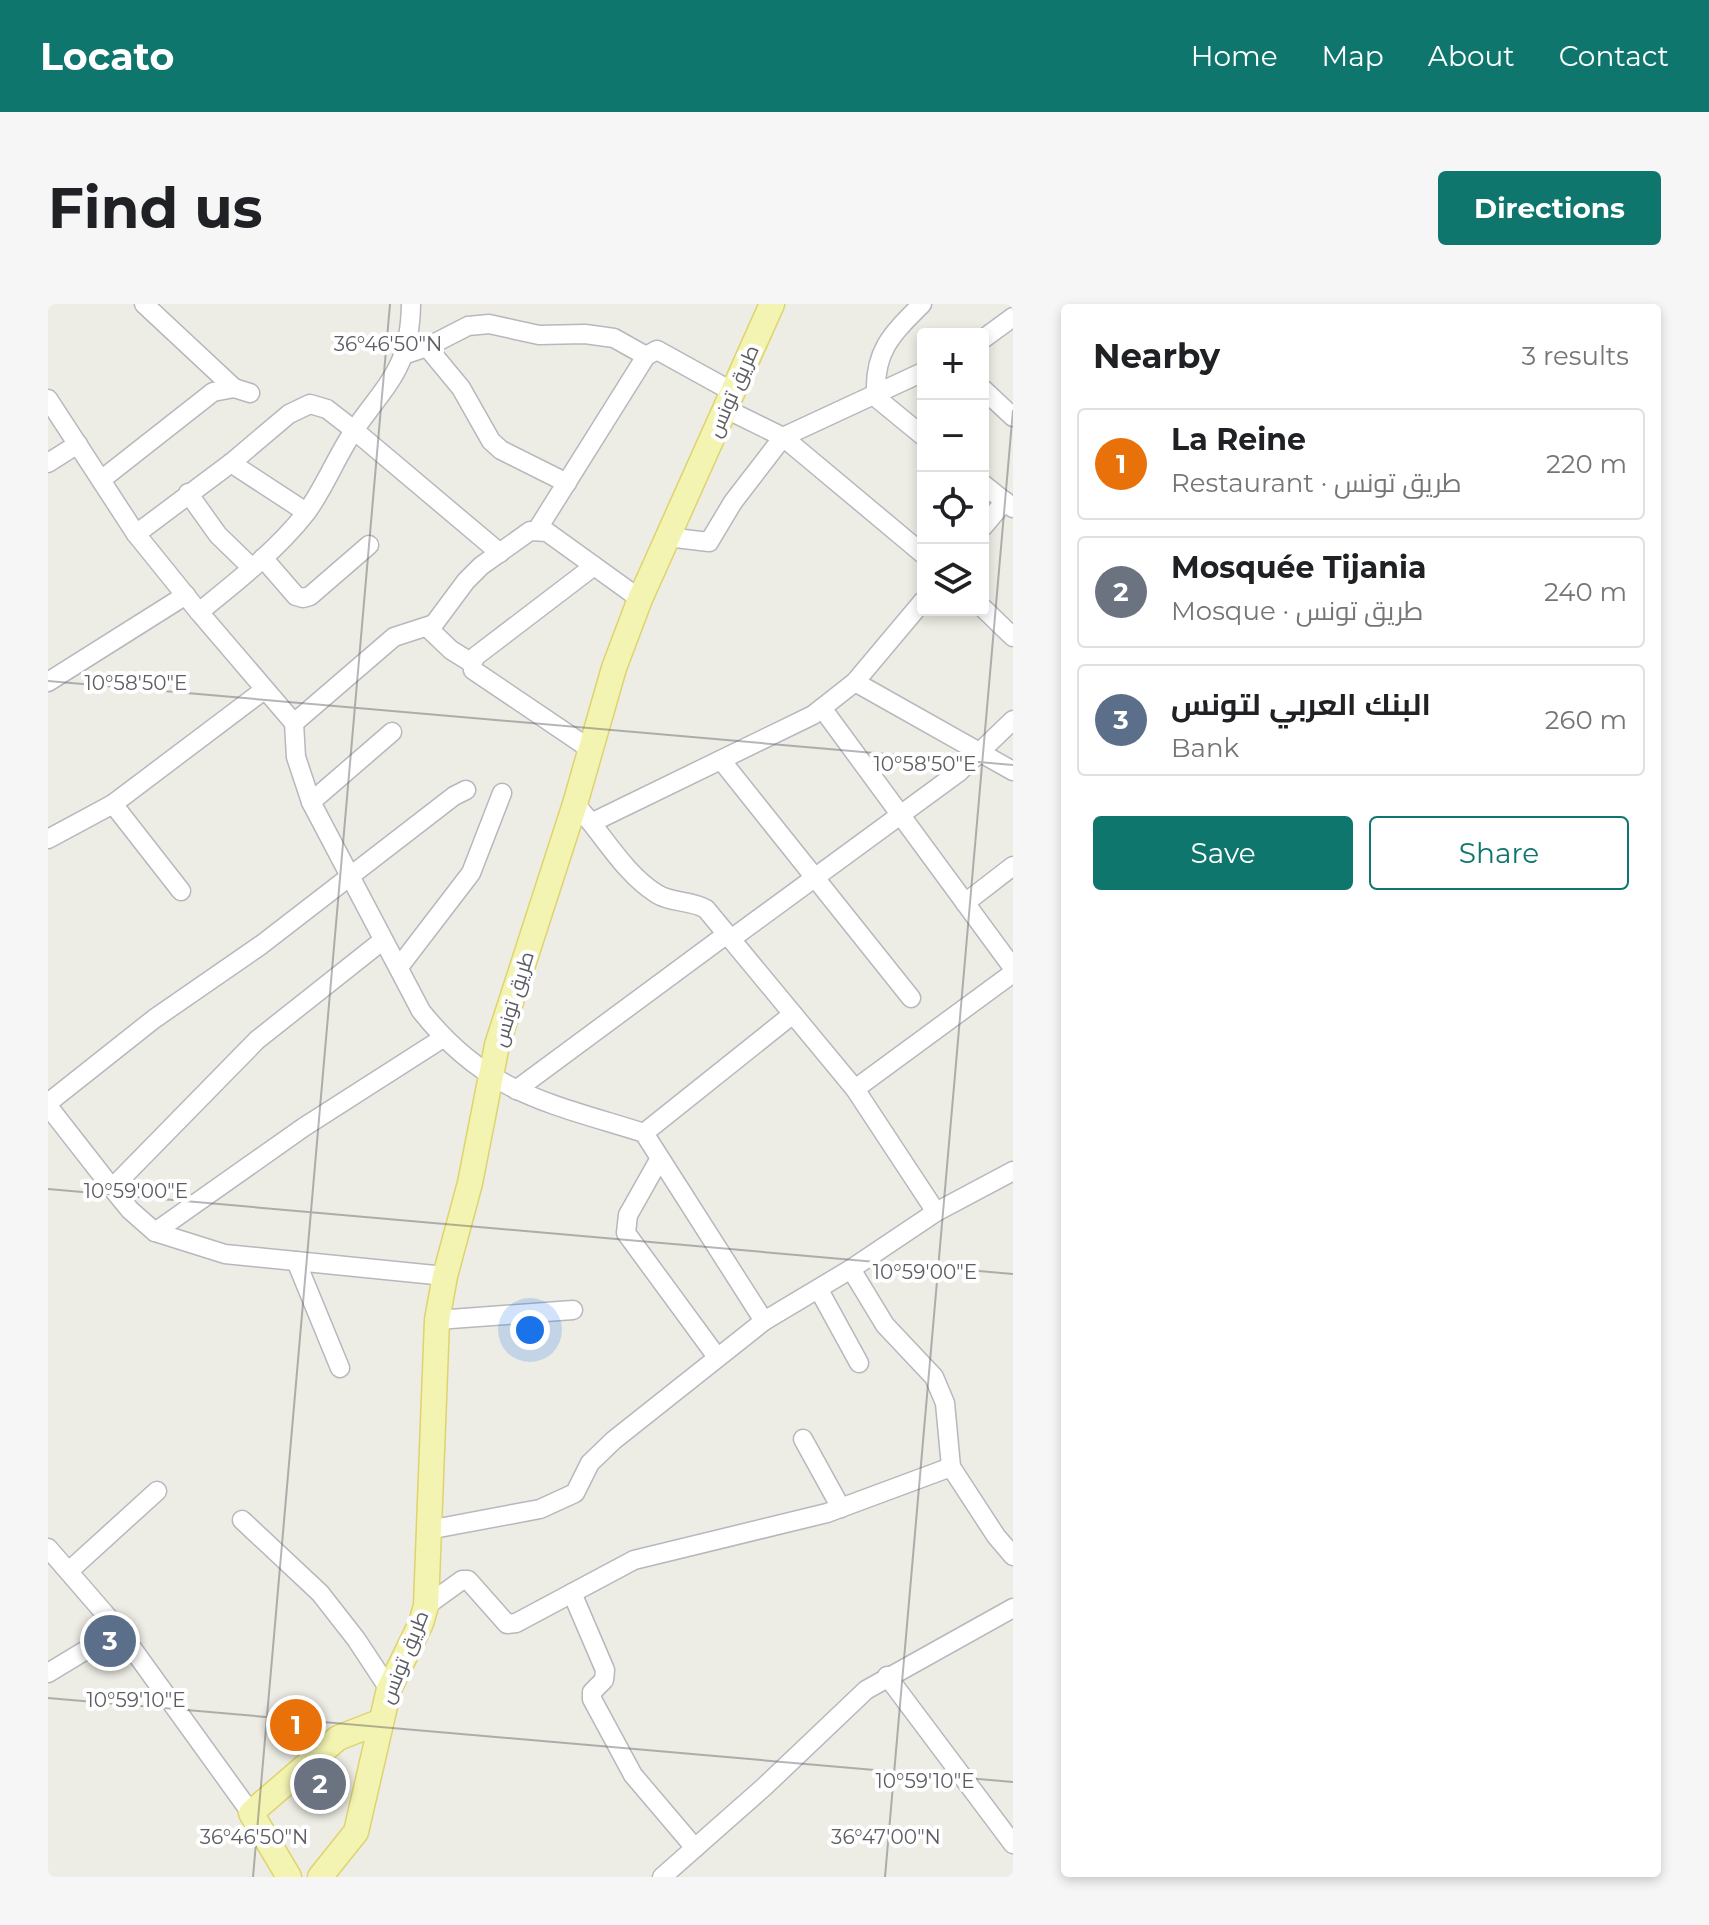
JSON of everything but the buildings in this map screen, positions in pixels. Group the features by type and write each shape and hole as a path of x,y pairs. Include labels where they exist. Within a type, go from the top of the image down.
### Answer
{"main road":[{"name":"طريق تونس","path":"320,1877 356,1832 389,1689 426,1606 437,1320 490,1077 517,982 575,804 614,668 640,599 772,304"},
{"name":"طريق تونس","path":"251,1813 338,1738 379,1722"},
{"path":"251,1813 281,1874"}],"street":[{"path":"199,612 258,563 306,512 354,430 385,391 406,354 411,304"},
{"path":"874,395 877,366 887,343 922,304"},
{"path":"101,480 213,392 242,390 155,307"},
{"path":"989,335 1013,317"},
{"path":"406,354 468,326 489,324 539,335 585,334 614,338 646,356"},
{"path":"427,347 461,388 491,441 501,450 567,483"},
{"path":"537,530 646,356 657,350 783,437 917,549"},
{"path":"667,537 709,542 733,502 783,437 917,375"},
{"path":"874,395 917,431"},
{"path":"989,395 1013,417"},
{"path":"48,399 136,534 294,723 296,757 311,802 421,1011 443,1038 490,1077 547,1104 644,1133 764,1321"},
{"path":"136,534 231,463 289,414 310,404 327,409 354,430 500,553"},
{"path":"48,463 78,444"},
{"path":"231,463 306,512"},
{"path":"989,489 1009,504 989,522"},
{"path":"188,493 218,535 258,563 296,596 310,596 369,545"},
{"path":"294,723 394,637 428,628 443,614 466,581 522,536 537,530 547,532 640,599"},
{"path":"590,749 473,670 472,663 476,656 594,566"},
{"path":"48,682 186,595"},
{"path":"593,822 822,708 855,682 917,608"},
{"path":"989,614 1013,637"},
{"path":"428,628 451,650 472,663"},
{"path":"855,682 1013,771"},
{"path":"48,839 113,804 264,690"},
{"path":"822,708 1013,970 855,1089"},
{"path":"516,1090 959,772 1013,720"},
{"path":"311,802 392,732"},
{"path":"721,760 911,998"},
{"path":"445,1276 225,1254 155,1232 130,1210 48,1105 154,1019 261,945 454,796 466,790"},
{"path":"399,967 471,873 502,793"},
{"path":"113,804 181,891"},
{"path":"575,804 623,861 658,895 706,909 855,1089 936,1212"},
{"path":"965,903 1013,866"},
{"path":"112,1188 257,1040 382,941"},
{"path":"644,1133 793,1014"},
{"path":"155,1232 304,1127 443,1038"},
{"path":"659,1160 628,1215 626,1233 717,1357"},
{"path":"428,1530 540,1509 575,1493 590,1463 644,1415 764,1321 819,1290 936,1212 1013,1171"},
{"path":"296,1261 340,1368"},
{"path":"851,1269 885,1325 934,1377 945,1403 951,1467 996,1536 1013,1556"},
{"path":"819,1290 859,1363"},
{"path":"437,1320 573,1310"},
{"path":"803,1439 841,1508"},
{"path":"426,1606 462,1580 468,1580 507,1624 516,1623 643,1558 841,1508 951,1467"},
{"path":"69,1571 157,1491"},
{"path":"242,1520 320,1593 389,1689"},
{"path":"48,1548 119,1630 251,1813"},
{"path":"572,1593 605,1670 604,1680 592,1692 592,1699 633,1775 695,1848"},
{"path":"662,1877 866,1690 1013,1608"},
{"path":"48,1673 119,1630"},
{"path":"887,1676 1013,1844"}],"place":[{"name":"البنك العربي لتونس","path":"110,1641"},
{"name":"La Reine","path":"296,1725"},
{"name":"Mosquée Tijania","path":"320,1784"}]}
